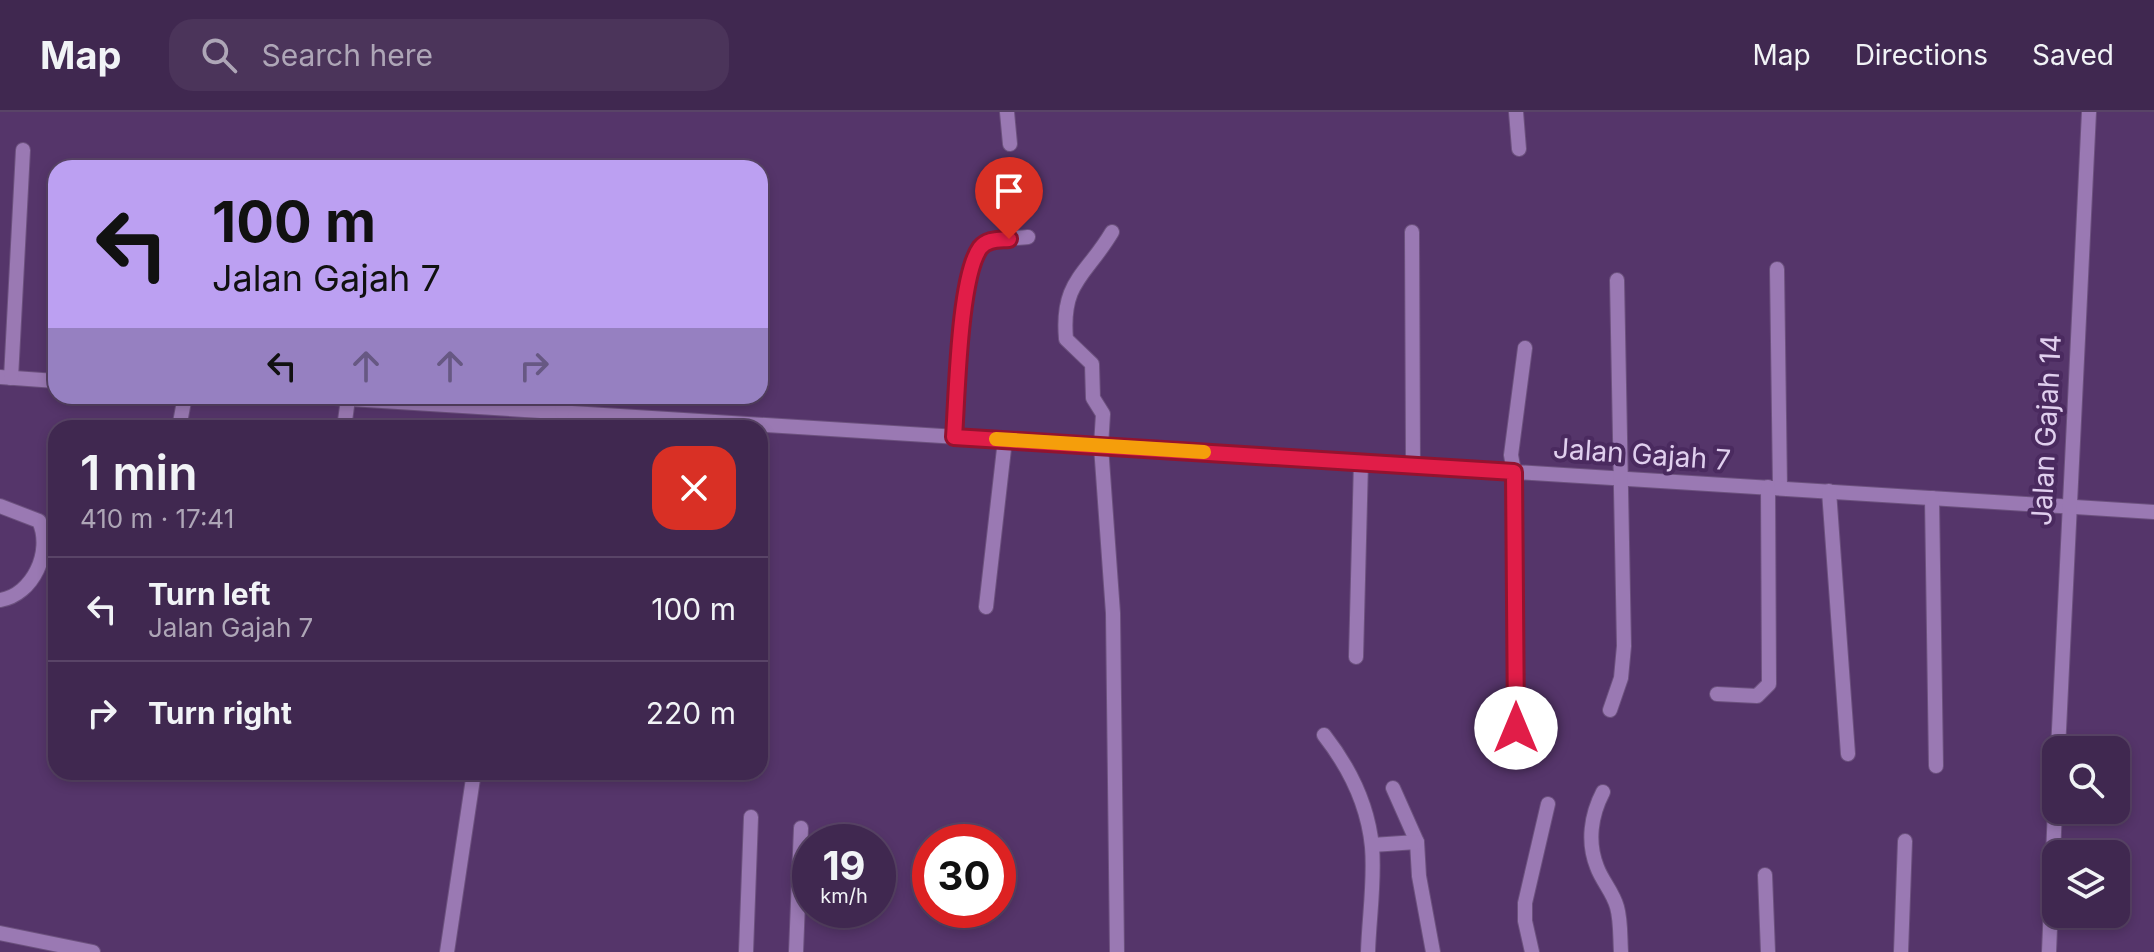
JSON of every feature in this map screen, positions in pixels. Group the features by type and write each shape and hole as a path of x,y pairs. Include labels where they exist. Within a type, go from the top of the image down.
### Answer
{"street":[{"path":"1007,112 1010,144"},
{"path":"1516,112 1519,149"},
{"name":"Jalan Gajah 14","path":"2059,736 2089,112"},
{"path":"23,150 6,378 48,381"},
{"path":"1112,232 1098,256 1078,277 1067,301 1065,324 1066,339 1092,364 1093,398 1103,414 1101,446 1113,613 1117,952"},
{"path":"1412,232 1413,465"},
{"path":"954,437 969,276 981,248 989,241 1028,237"},
{"path":"1717,694 1757,696 1769,684 1777,269"},
{"path":"1610,710 1621,678 1624,654 1617,280"},
{"path":"1516,728 1514,472 1511,455 1525,348"},
{"name":"Jalan Gajah 7","path":"430,404 687,420"},
{"path":"562,412 563,404"},
{"name":"Jalan Gajah 7","path":"768,425 2154,512"},
{"path":"986,607 1005,440"},
{"path":"1356,657 1361,462"},
{"path":"1829,491 1848,754"},
{"path":"1932,498 1936,766"},
{"path":"0,506 39,521 44,532 41,559 31,582 12,598 0,600"},
{"path":"1324,735 1344,763 1363,801 1372,845 1368,952"},
{"path":"447,952 473,780"},
{"path":"1393,788 1417,842 1419,876 1433,952"},
{"path":"1603,792 1594,809 1592,849 1597,867 1618,910 1621,952"},
{"path":"1532,952 1525,921 1525,903 1548,804"},
{"path":"746,952 751,817"},
{"path":"2049,952 2054,824"},
{"path":"1901,952 1905,841"},
{"path":"1372,845 1417,842"},
{"path":"1765,875 1768,952"},
{"path":"796,952 797,928"},
{"path":"0,933 39,947 93,952"}],"slow traffic":[{"path":"996,439 1204,452"}],"route":[{"path":"1009,239 989,241 981,248 969,276 954,437 1514,472 1516,728"}]}
